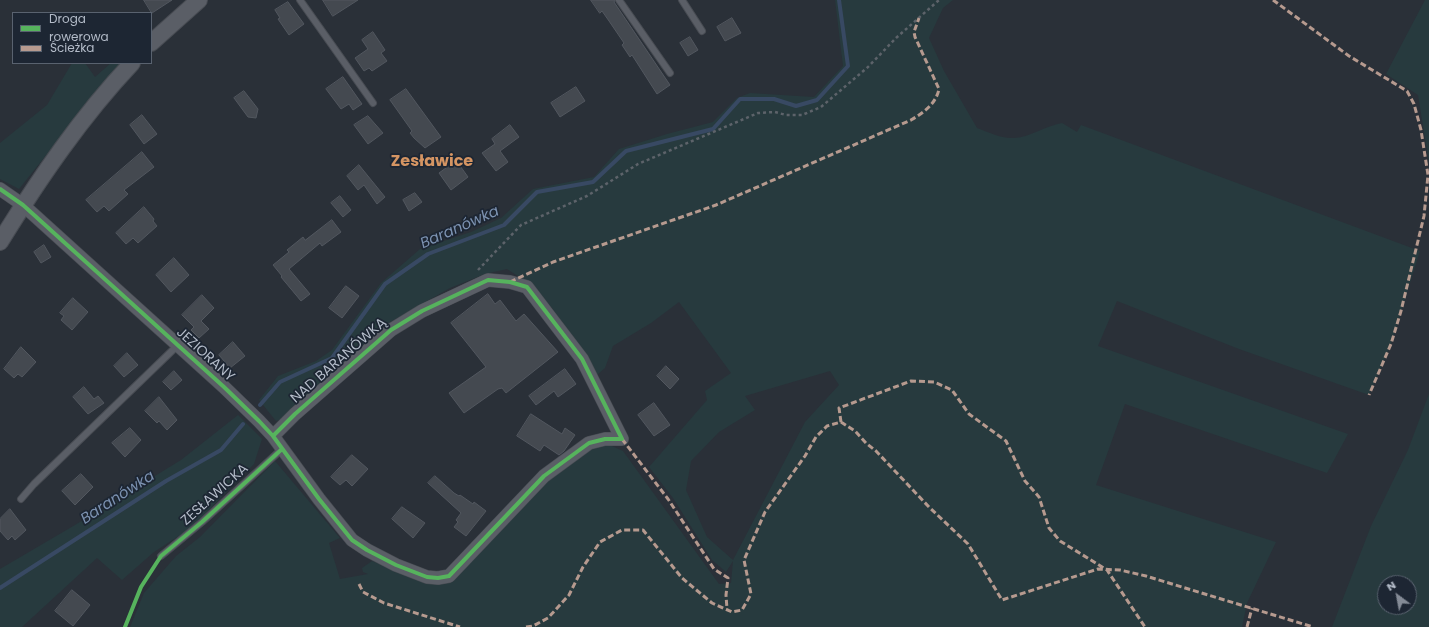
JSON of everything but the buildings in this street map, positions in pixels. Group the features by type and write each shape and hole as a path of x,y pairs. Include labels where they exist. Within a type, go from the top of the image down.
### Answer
{"street":[{"path":"152,42 199,0"},
{"path":"0,242 23,205 95,104 131,64"},
{"name":"JEZIORANY","path":"0,188 23,205 240,402 273,436 352,540 367,550 396,565 427,577 438,578 449,576 549,472 589,443 605,439 622,439"},
{"name":"NAD BARANÓWKĄ","path":"273,436 295,414 391,330 422,311 488,280 510,282 527,287 582,359 622,439"}],"lane":[{"path":"300,0 373,103"},
{"path":"619,0 670,73"},
{"path":"682,0 702,31"},
{"path":"21,499 34,484 178,345"},
{"name":"ZESŁAWICKA","path":"161,556 202,522 282,449"}],"path":[{"path":"467,290 474,274 506,238 521,225 587,196 600,189 618,175 638,164 758,113 775,112 802,115 821,107 868,68 896,38 939,0"}],"green space":[{"path":"835,0 953,0 943,8 929,38 944,71 977,128 1000,136 1014,138 1026,136 1050,126 1062,123 1077,132 1081,125 1420,251 1391,344 1369,395 1239,349 1117,301 1098,346 1348,434 1327,473 1125,404 1096,485 1276,542 1247,603 1242,627 130,627 144,593 176,556 200,537 275,461 340,538 329,543 340,579 368,574 363,572 362,568 372,561 437,584 546,479 585,451 603,442 623,451 719,584 731,583 733,561 726,572 712,560 673,498 649,467 707,400 705,391 731,373 679,302 651,323 613,346 605,368 597,375 552,308 530,284 507,269 485,274 450,288 387,324 298,403 285,418 276,421 259,400 278,376 316,361 332,350 381,283 420,249 471,232 501,218 533,189 594,177 619,149 713,122 737,98 750,93 814,97 843,66","holes":["830,371 839,385 805,422 733,560 707,537 686,490 691,461 719,432 755,410 745,396"]},
{"path":"1425,0 1429,0 1429,163 1418,95 1386,74"},
{"path":"71,64 86,64 95,77 110,64 121,64 19,189 0,179 0,143 47,105"},
{"path":"1429,394 1429,627 1332,627 1371,526 1408,450"},
{"path":"238,415 262,439 254,464 191,528 154,552 122,580 97,558 22,627 0,627 0,569 181,460"}],"waterway":[{"name":"Baranówka","path":"260,405 280,382 332,358 385,284 428,254 504,225 537,192 593,182 626,151 713,129 740,99 774,99 796,106 817,100 848,66 839,0"},
{"name":"Baranówka","path":"0,588 166,481 221,450 243,424"}],"marked path":[{"path":"1273,0 1349,56 1407,91 1414,104 1421,130 1428,175 1424,216 1401,311 1391,344 1369,395"},
{"path":"510,282 553,262 716,205 916,117 932,104 939,89 915,37 914,32 919,18"},
{"path":"841,422 839,408 911,381 934,382 952,390 969,414 1006,441 1025,481 1039,497 1049,528 1060,541 1107,570 1145,627"},
{"path":"526,627 533,626 548,618 569,595 583,567 600,542 622,530 643,530 682,578 712,603 732,612 742,610 751,594 744,560 765,512 805,456 816,437 827,426 841,422 855,431 876,451 929,507 968,544 1002,600 1098,569 1120,570 1146,576 1313,627"},
{"path":"622,439 668,499 714,569 728,578 726,595 727,609"},
{"path":"359,584 363,592 384,603 460,627"},
{"path":"1247,627 1252,608"}],"cycle path":[{"path":"0,189 23,205 224,387 259,421 273,436 319,499 352,540 367,550 396,565 427,577 438,578 449,576 544,476 589,443 605,439 622,439 582,359 527,287 510,282 488,280 422,311 391,330 295,414 273,436"},
{"path":"125,627 141,587 161,556 202,522 282,449"}],"district":[{"name":"Zesławice","path":"432,162"}]}
